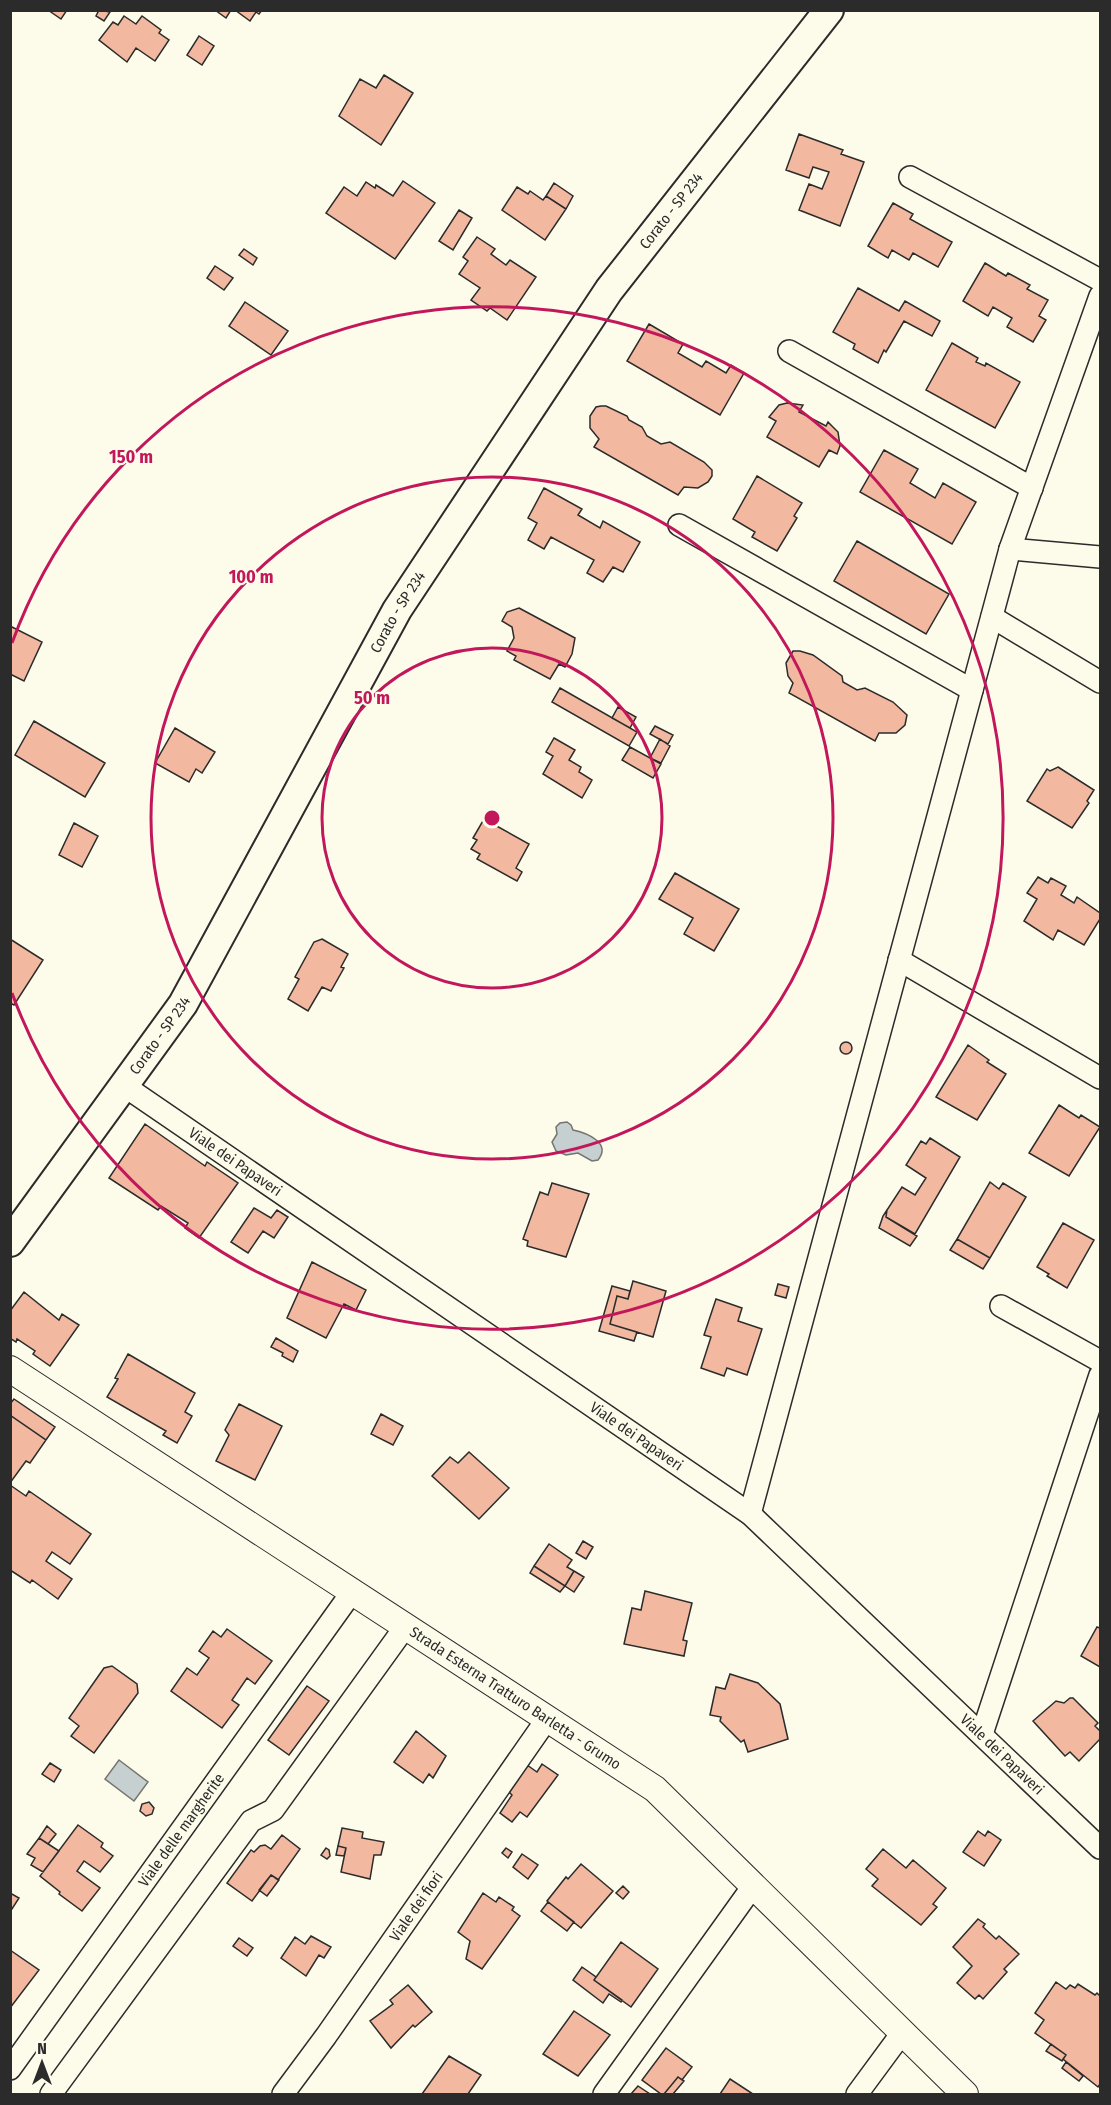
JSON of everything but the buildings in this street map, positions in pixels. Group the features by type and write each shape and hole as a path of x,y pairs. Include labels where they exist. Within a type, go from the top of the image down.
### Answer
{"main road":[{"name":"Corato - SP 234","path":"10,1242 183,1004 397,610 609,290 829,10"}],"street":[{"path":"910,177 1101,280"},
{"path":"750,1514 1010,549 1101,296"},
{"path":"789,351 1032,488"},
{"path":"679,525 972,690"},
{"path":"1010,549 1101,557"},
{"path":"992,617 1101,682"},
{"path":"899,960 1101,1078"},
{"name":"Viale dei Papaveri","path":"123,1085 750,1514 1101,1848"},
{"path":"1001,1306 1101,1360"},
{"name":"Strada Esterna Tratturo Barletta - Grumo","path":"10,1369 655,1789 965,2094"},
{"path":"982,1734 1101,1375"},
{"name":"Viale delle margherite","path":"10,2069 352,1592"},
{"path":"51,2094 251,1821 273,1810 405,1626"},
{"name":"Viale dei fiori","path":"283,2094 547,1719"},
{"path":"604,2094 753,1886"},
{"path":"857,2094 902,2032"}],"shaded area":[{"path":"567,1122 573,1130 591,1136 600,1144 602,1154 598,1160 592,1161 578,1153 566,1155 556,1151 552,1142 557,1134 556,1127 560,1123"},
{"path":"119,1760 148,1782 134,1801 105,1779"}]}
